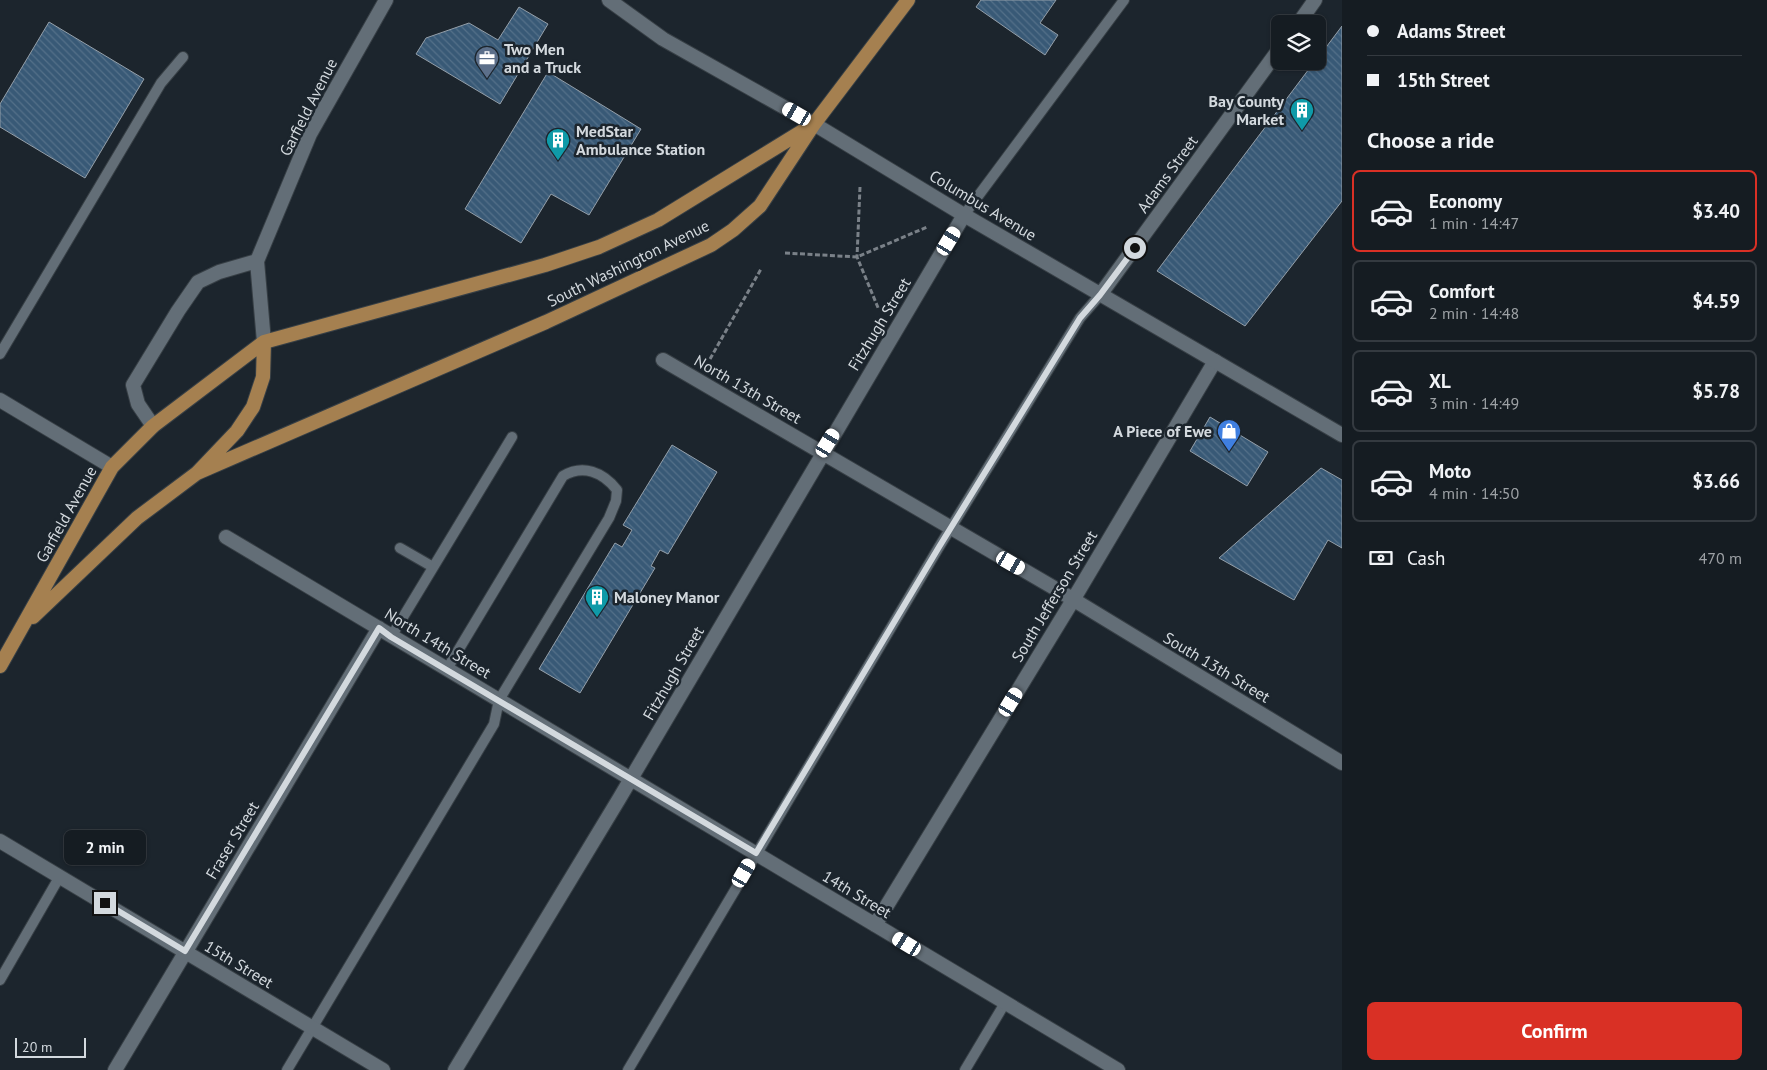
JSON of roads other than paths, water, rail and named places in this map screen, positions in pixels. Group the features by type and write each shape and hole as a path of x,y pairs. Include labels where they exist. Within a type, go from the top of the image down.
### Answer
{"main road":[{"path":"814,124 908,0"},
{"name":"South Washington Avenue","path":"264,342 545,266 599,247 658,220 814,124"},
{"name":"South Washington Avenue","path":"197,473 546,322 711,245 733,230 760,206 814,124"},
{"path":"197,473 237,431 253,407 263,377 264,342"},
{"name":"Garfield Avenue","path":"0,666 112,467 153,426 264,342"},
{"name":"Garfield Avenue","path":"22,629 137,518 197,473"}],"street":[{"name":"Garfield Avenue","path":"264,342 257,262 310,134 386,0"},
{"name":"Columbus Avenue","path":"609,0 663,39 814,124 964,215 1342,435"},
{"path":"1304,15 1315,0"},
{"name":"Adams Street","path":"1100,295 1271,60"},
{"name":"Fitzhugh Street","path":"454,1070 630,779 964,215"},
{"path":"153,426 138,404 133,385 178,310 198,282 219,272 257,262"},
{"name":"North 13th Street","path":"663,360 1073,600"},
{"name":"South Jefferson Street","path":"875,925 1073,600 1215,361"},
{"path":"0,400 112,467"},
{"name":"North 14th Street","path":"226,537 630,779"},
{"name":"South 13th Street","path":"1073,600 1342,763"},
{"name":"Fraser Street","path":"115,1070 379,628"},
{"name":"14th Street","path":"630,779 1118,1070"},
{"name":"15th Street","path":"0,841 383,1070"}],"lane":[{"path":"964,215 1124,0"},
{"path":"0,354 161,83 183,57"},
{"path":"628,1070 950,528 1080,318 1100,295"},
{"path":"391,637 512,438"},
{"path":"287,1070 494,724 499,700 609,518 616,501 617,490 609,480 595,472 584,470 572,470 563,476 447,670"},
{"path":"400,548 433,567"},
{"path":"0,980 60,876"},
{"path":"965,1070 1005,1003"}],"place":[{"name":"Two Men and a Truck","path":"487,79"},
{"name":"Bay County Market","path":"1302,131"},
{"name":"MedStar Ambulance Station","path":"558,161"},
{"name":"A Piece of Ewe","path":"1229,452"},
{"name":"Maloney Manor","path":"597,618"}]}
